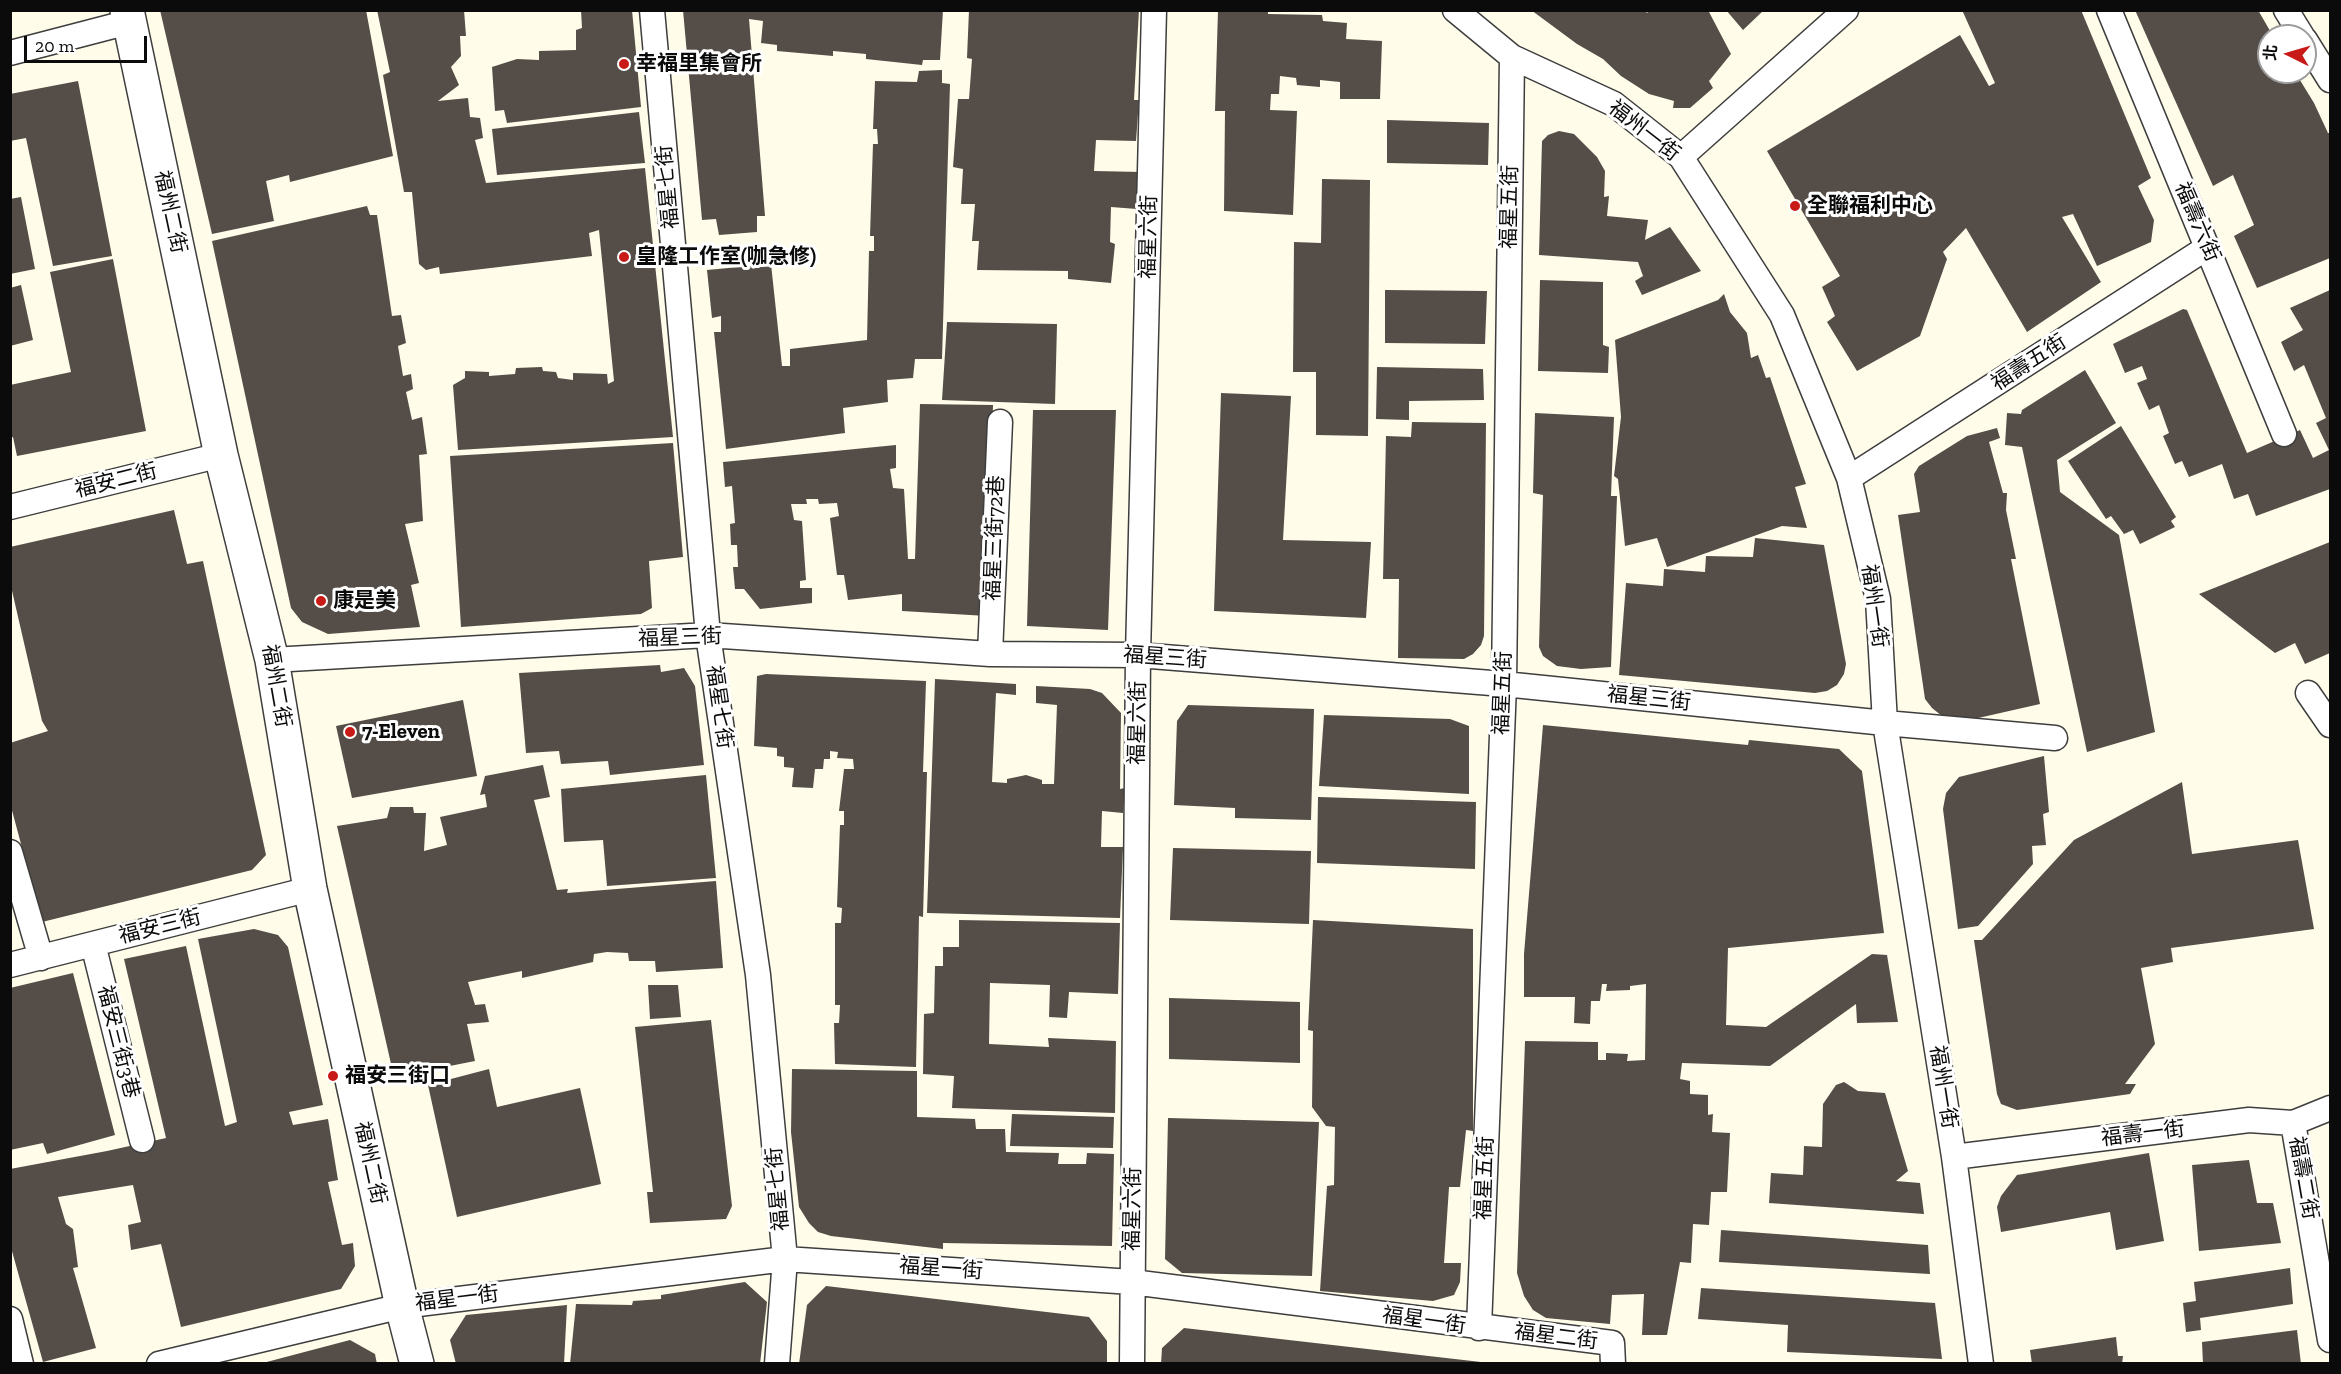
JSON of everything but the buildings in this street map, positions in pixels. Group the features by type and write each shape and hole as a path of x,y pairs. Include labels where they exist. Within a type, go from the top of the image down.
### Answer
{"street":[{"name":"福州二街","path":"128,16 221,455 272,660 310,889 402,1306 417,1364"}],"lane":[{"name":"福星七街","path":"652,10 708,635 758,975 784,1258 777,1364"},
{"name":"福星六街","path":"1132,1364 1138,655 1154,10"},
{"name":"福州一街","path":"1455,10 1512,57 1614,104 1681,157 1782,315 1849,478 1878,598 1885,723 1954,1157 1981,1364"},
{"path":"1681,157 1846,10"},
{"name":"福壽六街","path":"2109,10 2284,434"},
{"path":"2286,10 2295,24"},
{"path":"10,53 128,16"},
{"name":"福星五街","path":"1479,1328 1504,684 1512,57"},
{"path":"2317,58 2331,80"},
{"name":"福壽五街","path":"1849,478 2208,247"},
{"name":"福星三街72巷","path":"990,654 1000,422"},
{"name":"福安二街","path":"10,507 221,455"},
{"name":"福星三街","path":"272,660 708,635 990,654 1138,655 1504,684 2055,738"},
{"path":"2308,693 2331,724"},
{"path":"10,852 41,957"},
{"name":"福安三街","path":"10,965 310,889"},
{"name":"福安三街3巷","path":"93,944 142,1140"},
{"name":"福壽一街","path":"1954,1157 2249,1120 2293,1123 2331,1108"},
{"name":"福壽二街","path":"2293,1123 2331,1340"},
{"name":"福星一街","path":"402,1306 784,1258 1132,1282 1479,1328"},
{"path":"159,1364 402,1306"},
{"path":"10,1319 21,1364"},
{"name":"福星二街","path":"1479,1328 1612,1343 1613,1364"}],"place":[{"name":"幸福里集會所","path":"624,64"},
{"name":"全聯福利中心","path":"1795,206"},
{"name":"皇隆工作室(咖急修)","path":"624,257"},
{"name":"康是美","path":"321,601"},
{"name":"7-Eleven","path":"350,732"},
{"name":"福安三街口","path":"333,1076"}]}
